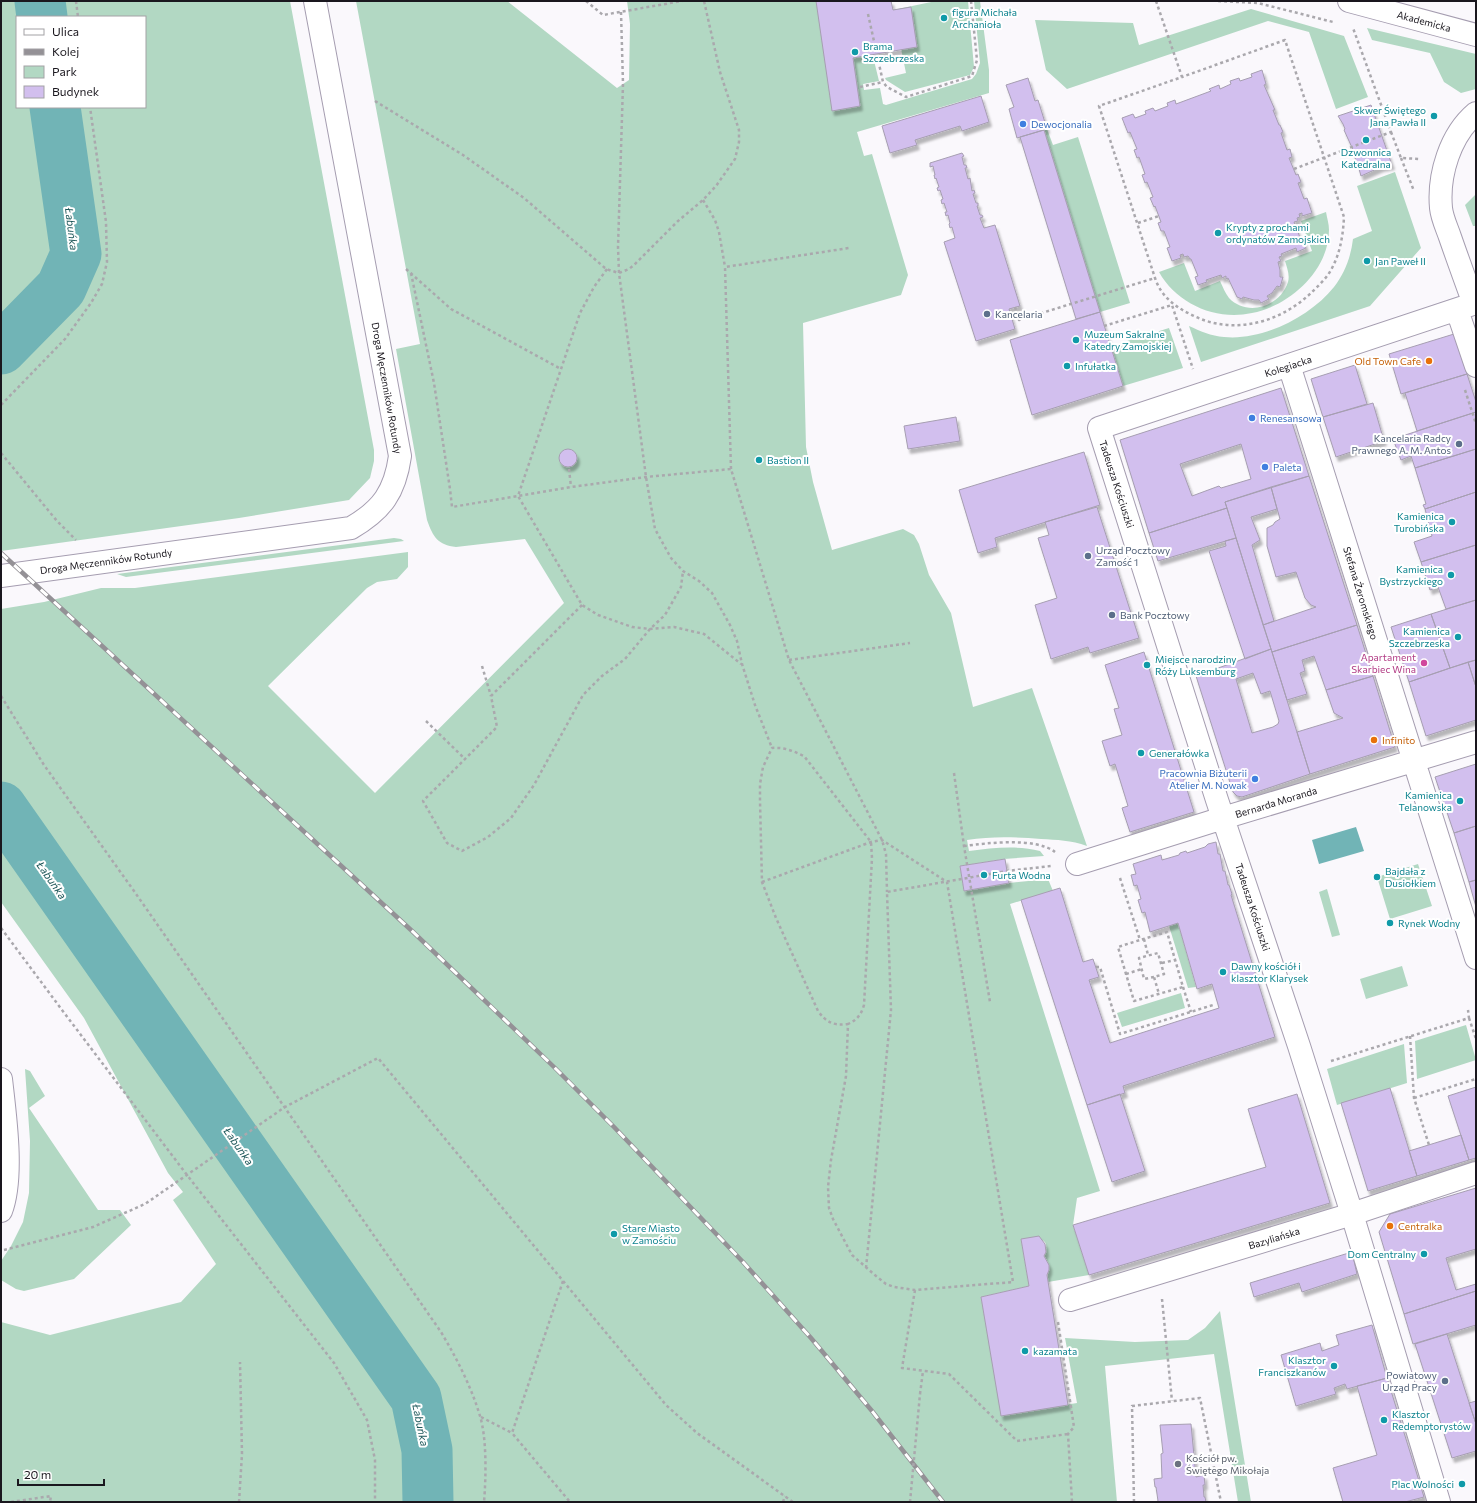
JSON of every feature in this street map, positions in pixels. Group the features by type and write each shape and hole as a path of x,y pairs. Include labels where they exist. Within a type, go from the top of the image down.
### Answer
{"street":[{"name":"Droga Męczenników Rotundy","path":"1,576 351,528 379,508 390,492 398,471 400,456 315,1"},
{"name":"Akademicka","path":"1349,1 1476,35"},
{"path":"1476,113 1460,132 1453,145 1443,170 1440,187 1441,210 1469,306 1476,366"},
{"name":"Kolegiacka","path":"1099,428 1469,306"},
{"name":"Stefana Żeromskiego","path":"1289,365 1476,958"},
{"name":"Tadeusza Kościuszki","path":"1099,428 1223,818 1352,1214 1439,1502"},
{"name":"Bernarda Moranda","path":"1077,864 1223,818 1476,742"},
{"path":"1,1079 8,1168 6,1194 1,1211"},
{"name":"Bazyliańska","path":"1070,1300 1352,1214 1476,1173"}],"path":[{"path":"76,1 78,16"},
{"path":"586,1 603,15 682,1"},
{"path":"375,101 463,155 524,198 607,269 619,272 629,269 678,221 703,200 728,170 735,159 739,142 739,130 720,72 704,1"},
{"path":"868,14 883,82 887,87 906,97 972,76 977,60 971,1"},
{"path":"1156,1 1182,77"},
{"path":"1218,1 1258,3 1338,23"},
{"path":"621,12 623,84 618,247 619,272 646,477 655,529 671,558 712,594 730,625 737,642 742,664 755,705 772,748 763,767 760,784 762,882 776,918 818,1011 830,1024 848,1024 861,1015 864,1005 872,858 871,842 804,756 786,749 772,748"},
{"path":"1294,169 1391,132 1352,28"},
{"path":"1104,326 1172,305 1196,318 1218,324 1239,325 1264,322 1287,311 1307,297 1326,277 1336,261 1342,241 1344,217 1285,40 1099,106 1155,278 1160,289 1172,305 1192,365"},
{"path":"860,87 883,82"},
{"path":"1,405 65,339 91,303 102,284 107,262 106,222 90,108"},
{"path":"703,200 715,220 719,232 725,267 732,469 789,660 882,840 886,854 891,1010 866,1269"},
{"path":"1138,223 1159,216"},
{"path":"725,267 849,248"},
{"path":"406,269 451,309 561,369"},
{"path":"607,269 594,287 580,313 518,496 582,605 598,615 632,627 650,629 674,627 704,634 742,664"},
{"path":"411,273 434,383 452,507 571,487 646,477 732,469"},
{"path":"1015,307 1019,320 1155,278"},
{"path":"1463,383 1476,424"},
{"path":"1,453 57,521 81,544"},
{"path":"569,469 571,487"},
{"path":"482,666 491,696 497,727 423,801 448,843 462,851 488,836 511,818 534,785 583,695 602,676 625,659 650,629 665,615 682,587 684,571"},
{"path":"491,696 582,605"},
{"path":"789,660 910,643"},
{"path":"1,696 44,765 285,1107 441,1332 456,1357 468,1382 481,1417 486,1478 484,1502"},
{"path":"426,721 465,759"},
{"path":"954,773 964,846 990,1002"},
{"path":"762,882 871,842 882,840 947,882 1013,1282 915,1290 894,1287 886,1284 866,1269 852,1255 833,1219 828,1198 831,1160 846,1076 848,1024"},
{"path":"964,846 991,842 1007,842 1043,846 1055,852"},
{"path":"887,892 1007,871 1045,866"},
{"path":"1114,880 1121,877 1140,940"},
{"path":"1,928 187,1175 334,1362 367,1420 375,1460 375,1502"},
{"path":"1183,987 1134,1001 1118,947 1167,932 1191,1012"},
{"path":"1144,939 1148,955"},
{"path":"1158,953 1162,963 1164,974 1144,979 1139,958 1158,953"},
{"path":"1162,963 1175,960"},
{"path":"1096,967 1100,967 1120,1034 1213,1005"},
{"path":"1126,974 1142,969"},
{"path":"1154,976 1159,994"},
{"path":"1468,1010 1476,1039"},
{"path":"1325,1063 1469,1018"},
{"path":"1410,1036 1414,1098 1429,1145"},
{"path":"4,1250 93,1227 145,1204 285,1107 378,1058 666,1405 697,1433 793,1502"},
{"path":"1414,1098 1476,1079"},
{"path":"1159,1273 1172,1401"},
{"path":"512,1433 563,1280"},
{"path":"915,1290 902,1368 949,1374 1017,1441 1068,1434 1074,1427 1055,1304 1070,1300"},
{"path":"239,1502 242,1454 240,1362"},
{"path":"910,1502 923,1371"},
{"path":"1134,1502 1132,1406 1200,1398 1221,1502"},
{"path":"481,1417 512,1433 570,1502"},
{"path":"1068,1434 1072,1502"},
{"path":"11,1502 51,1496 50,1502"},
{"path":"783,1502 785,1496"}],"green space":[{"path":"1,1 290,1 374,450 374,461 370,478 349,500 239,518 1,551"},
{"path":"356,1 507,1 617,88 629,80 630,24 627,1 816,1 820,23 866,28 879,81 863,84 864,90 880,88 883,104 886,105 972,79 976,74 980,63 974,1 980,1 989,70 989,93 857,132 864,156 872,154 908,275 901,295 803,323 806,447 813,482 832,550 903,529 914,535 919,544 929,575 951,613 973,707 1032,688 1087,846 1064,841 1022,838 995,837 967,840 969,851 996,848 1022,848 1040,851 1044,856 1004,859 960,866 964,891 1009,883 1048,879 1053,891 1010,904 1100,1191 1077,1198 1073,1225 1089,1275 1048,1282 1048,1262 1044,1256 1046,1244 1041,1239 1036,1238 1021,1239 1029,1286 981,1297 1002,1415 1077,1403 1065,1338 1135,1342 1188,1340 1205,1328 1220,1311 1251,1502 1238,1502 1214,1354 1105,1366 1117,1502 1,1502 1,1322 50,1335 181,1302 216,1264 173,1200 183,1192 168,1173 84,1018 1,902 1,609 44,602 101,588 135,588 408,552 408,567 397,579 377,582 367,588 268,686 375,793 564,603 525,539 456,547 450,546 440,542 437,539 427,520 396,349 420,344"},
{"path":"936,1 968,1 974,67 970,75 905,92 885,78 906,73 893,10"},
{"path":"1251,9 1344,36 1368,97 1336,109 1309,32 1268,21 1067,89 1046,70 1035,20 1133,23 1139,45"},
{"path":"1367,28 1476,54 1476,89 1461,93 1444,82 1430,53 1372,40"},
{"path":"1047,129 1053,145 1078,137 1130,303 1100,312 1044,130"},
{"path":"1395,172 1421,248 1370,306 1201,362 1189,326 1206,333 1224,337 1254,335 1284,325 1299,317 1324,298 1338,282 1344,270 1351,252 1353,239 1372,231 1357,186"},
{"path":"1476,194 1476,226 1473,226 1465,205"},
{"path":"1326,212 1329,230 1327,245 1315,272 1305,284 1293,294 1280,303 1266,309 1238,315 1212,312 1199,308 1176,293 1159,272 1184,263 1195,291 1220,281 1229,298 1236,304 1253,308 1271,303 1284,291 1288,282 1289,277 1285,261 1312,251 1301,221"},
{"path":"1169,328 1183,368 1123,386 1111,346"},
{"path":"394,538 404,541 126,577 117,574"},
{"path":"1418,864 1432,906 1390,919 1377,877"},
{"path":"1327,889 1340,935 1332,937 1319,892"},
{"path":"1178,923 1196,987 1188,988 1169,926"},
{"path":"1402,966 1408,986 1366,999 1360,979"},
{"path":"1181,993 1185,1008 1122,1027 1117,1013"},
{"path":"1466,1025 1476,1060 1417,1079 1415,1041"},
{"path":"1404,1044 1407,1083 1337,1105 1327,1069"},
{"path":"25,1069 30,1071 45,1096 29,1108 98,1210 120,1210 131,1225 74,1279 24,1291 16,1289 1,1280 1,1261 11,1246 23,1222 29,1193 30,1141"}],"water":[{"path":"1356,827 1364,851 1319,864 1312,840"}],"building":[{"name":"Brama Szczebrzeska","path":"816,1 891,1 893,10 911,7 917,47 853,58 860,106 832,111"},
{"path":"1262,70 1266,84 1264,85 1283,132 1281,133 1287,150 1290,149 1292,157 1289,158 1296,175 1298,174 1301,182 1298,183 1304,199 1307,198 1312,213 1302,216 1302,213 1299,214 1300,217 1297,218 1298,221 1294,222 1306,248 1297,252 1296,248 1281,254 1282,256 1279,257 1281,261 1278,262 1280,277 1283,277 1280,287 1277,286 1272,293 1267,296 1269,299 1261,303 1259,300 1243,297 1242,299 1237,297 1228,278 1226,279 1226,276 1222,278 1221,275 1206,280 1207,282 1198,285 1195,277 1198,276 1191,259 1188,256 1184,257 1183,254 1180,255 1181,258 1172,261 1167,248 1170,247 1164,231 1161,231 1158,223 1161,222 1155,206 1154,207 1150,198 1153,197 1147,182 1145,183 1142,175 1145,174 1139,157 1137,158 1134,150 1137,149 1122,118 1133,114 1135,118 1146,114 1145,111 1153,108 1155,111 1168,106 1167,103 1175,100 1176,104 1211,91 1209,89 1219,85 1220,89 1231,84 1230,81 1239,78 1240,81 1252,77 1251,74"},
{"path":"1028,78 1035,101 1038,100 1047,129 1017,138 1009,109 1014,107 1006,85"},
{"path":"981,96 989,122 962,131 960,126 915,140 917,145 890,153 882,126"},
{"name":"Dzwonnica Katedralna","path":"1371,105 1392,165 1381,167 1361,176 1353,154 1354,152 1344,130 1343,124 1338,116"},
{"path":"1044,130 1100,312 1076,319 1020,137"},
{"path":"962,153 964,156 962,157 964,165 966,165 967,168 965,168 968,179 970,178 972,191 974,190 975,193 973,194 976,203 978,203 977,206 980,215 983,217 980,218 984,228 995,225 1020,306 1009,309 1015,329 976,341 944,242 955,238 952,227 950,228 948,215 946,216 945,212 947,212 944,203 942,204 941,200 943,199 940,190 938,191 937,188 939,187 936,178 935,179 933,166 930,167 930,163"},
{"name":"Infułatka","path":"1100,312 1123,386 1032,415 1010,340"},
{"path":"1454,334 1467,374 1401,394 1389,354"},
{"path":"1355,365 1367,404 1323,417 1311,379"},
{"path":"1467,374 1476,402 1476,412 1417,431 1405,393"},
{"path":"1281,388 1309,476 1225,502 1227,508 1149,533 1120,440","holes":["1241,444 1251,479 1221,488 1219,486 1192,496 1180,464"]},
{"path":"1373,403 1384,441 1336,457 1323,417"},
{"path":"1476,412 1476,449 1415,468 1411,456 1401,460 1393,439"},
{"path":"956,417 960,441 908,449 904,426"},
{"path":"568,449 574,452 577,458 574,464 568,467 562,464 559,458 562,452"},
{"path":"1476,449 1476,492 1425,509 1423,505 1426,504 1415,468"},
{"path":"1084,452 1100,505 995,538 997,547 978,553 959,490"},
{"path":"1309,476 1357,625 1272,652 1263,625 1316,607 1311,605 1305,598 1296,572 1276,577 1267,546 1267,528 1280,519 1271,487"},
{"path":"1271,487 1277,509 1251,517 1260,540 1252,545 1274,621 1263,625 1225,502"},
{"name":"Kamienica Turobińska","path":"1476,492 1476,545 1421,562 1414,542 1432,536 1425,509"},
{"path":"1097,507 1139,638 1090,653 1088,647 1051,659 1035,605 1057,598 1038,538 1049,535 1045,522"},
{"path":"1227,508 1236,538 1158,561 1149,533"},
{"path":"1236,538 1271,649 1245,659 1209,551 1226,546 1225,541"},
{"name":"Kamienica Bystrzyckiego","path":"1476,545 1476,600 1446,609 1438,587 1430,590 1421,562"},
{"name":"Kamienica Szczebrzeska","path":"1476,600 1476,660 1450,668 1431,614"},
{"path":"1431,614 1450,668 1409,682 1391,627"},
{"path":"1357,625 1373,676 1326,690 1314,656 1302,660 1305,671 1300,673 1307,694 1287,700 1272,652"},
{"path":"1271,649 1310,774 1242,797 1237,796 1233,792 1196,676","holes":["1253,673 1261,694 1270,691 1279,721 1278,724 1273,727 1252,733 1236,679"]},
{"name":"Generałówka","path":"1144,652 1194,812 1130,832 1122,808 1128,806 1115,764 1110,766 1102,741 1122,735 1114,709 1119,708 1105,665"},
{"path":"1476,660 1476,687 1468,662"},
{"path":"1468,662 1476,687 1476,720 1426,736 1409,682"},
{"path":"1373,676 1395,747 1310,774 1297,732 1343,718 1334,713 1326,690"},
{"name":"Kamienica Telanowska","path":"1476,764 1476,826 1454,833 1435,777"},
{"path":"1476,826 1476,880 1469,882 1454,833"},
{"name":"Dawny kościół i klasztor Klarysek","path":"1216,842 1223,871 1225,871 1275,1037 1123,1086 1125,1093 1087,1105 1021,900 1060,888 1083,962 1093,959 1099,977 1089,980 1110,1043 1219,1008 1212,984 1197,989 1178,923 1150,932 1145,912 1142,913 1138,900 1141,899 1137,885 1134,886 1131,875 1136,874 1133,864 1161,855 1162,860 1179,855 1180,853 1186,851 1187,853 1205,847 1208,844"},
{"name":"Furta Wodna","path":"1005,859 1009,883 964,891 960,866"},
{"path":"1476,880 1476,907 1469,882"},
{"path":"1476,1087 1476,1158 1469,1160 1448,1096"},
{"path":"1390,1088 1417,1176 1368,1191 1341,1103"},
{"path":"1120,1094 1145,1171 1112,1182 1087,1105"},
{"path":"1297,1094 1330,1203 1089,1275 1073,1225 1266,1167 1248,1109"},
{"path":"1461,1135 1469,1160 1417,1176 1409,1151"},
{"name":"Dom Centralny","path":"1476,1188 1476,1249 1446,1258 1456,1290 1476,1284 1476,1291 1404,1314 1379,1232 1390,1214"},
{"name":"kazamata","path":"1039,1236 1045,1244 1046,1252 1044,1256 1049,1265 1047,1275 1068,1405 1001,1416 981,1297 1029,1286 1021,1239"},
{"path":"1352,1252 1357,1274 1302,1292 1299,1283 1254,1297 1250,1283"},
{"path":"1476,1291 1476,1325 1413,1344 1404,1314"},
{"name":"Klasztor Franciszkanów","path":"1372,1325 1387,1378 1347,1389 1345,1384 1334,1388 1336,1394 1296,1406 1281,1355 1320,1343 1322,1351 1339,1345 1336,1335"},
{"name":"Powiatowy Urząd Pracy","path":"1447,1334 1476,1424 1476,1451 1452,1458 1415,1344"},
{"name":"Klasztor Redemptorystów","path":"1387,1378 1424,1497 1405,1502 1343,1502 1333,1468 1377,1455 1357,1386"},
{"path":"1476,1401 1476,1424 1469,1403"},
{"name":"Kościół pw. Świętego Mikołaja","path":"1191,1424 1196,1477 1204,1475 1205,1485 1203,1485 1206,1502 1156,1502 1158,1501 1154,1479 1162,1478 1161,1454 1163,1453 1160,1425"}],"waterway":[{"name":"Łabuńka","path":"40,1 42,16"},
{"name":"Łabuńka","path":"1,349 61,288 76,254 55,108"},
{"name":"Łabuńka","path":"1,807 416,1398 427,1450 428,1502"}],"railway":[{"path":"1,553 411,930 554,1067 614,1127 743,1262 811,1338 872,1411 943,1502"}],"place":[{"name":"figura Michała Archanioła","path":"944,18"},
{"name":"Brama Szczebrzeska","path":"855,52"},
{"name":"Skwer Świętego Jana Pawła II","path":"1434,116"},
{"name":"Dewocjonalia","path":"1023,124"},
{"name":"Dzwonnica Katedralna","path":"1366,140"},
{"name":"Krypty z prochami ordynatów Zamojskich","path":"1218,233"},
{"name":"Jan Paweł II","path":"1367,261"},
{"name":"Kancelaria","path":"987,314"},
{"name":"Muzeum Sakralne Katedry Zamojskiej","path":"1076,340"},
{"name":"Old Town Cafe","path":"1429,361"},
{"name":"Infułatka","path":"1067,366"},
{"name":"Renesansowa","path":"1252,418"},
{"name":"Kancelaria Radcy Prawnego A. M. Antos","path":"1459,444"},
{"name":"Bastion II","path":"759,460"},
{"name":"Paleta","path":"1265,467"},
{"name":"Kamienica Turobińska","path":"1452,522"},
{"name":"Urząd Pocztowy Zamość 1","path":"1088,556"},
{"name":"Kamienica Bystrzyckiego","path":"1451,575"},
{"name":"Bank Pocztowy","path":"1112,615"},
{"name":"Kamienica Szczebrzeska","path":"1458,637"},
{"name":"Apartament Skarbiec Wina","path":"1424,663"},
{"name":"Miejsce narodziny Róży Luksemburg","path":"1147,665"},
{"name":"Infinito","path":"1374,740"},
{"name":"Generałówka","path":"1141,753"},
{"name":"Pracownia Biżuterii Atelier M. Nowak","path":"1255,779"},
{"name":"Kamienica Telanowska","path":"1460,801"},
{"name":"Furta Wodna","path":"984,875"},
{"name":"Bajdała z Dusiołkiem","path":"1377,877"},
{"name":"Rynek Wodny","path":"1390,923"},
{"name":"Dawny kościół i klasztor Klarysek","path":"1223,972"},
{"name":"Centralka","path":"1390,1226"},
{"name":"Stare Miasto w Zamościu","path":"614,1234"},
{"name":"Dom Centralny","path":"1424,1254"},
{"name":"kazamata","path":"1025,1351"},
{"name":"Klasztor Franciszkanów","path":"1334,1366"},
{"name":"Powiatowy Urząd Pracy","path":"1445,1381"},
{"name":"Klasztor Redemptorystów","path":"1384,1420"},
{"name":"Kościół pw. Świętego Mikołaja","path":"1178,1464"},
{"name":"Plac Wolności","path":"1462,1484"}]}
